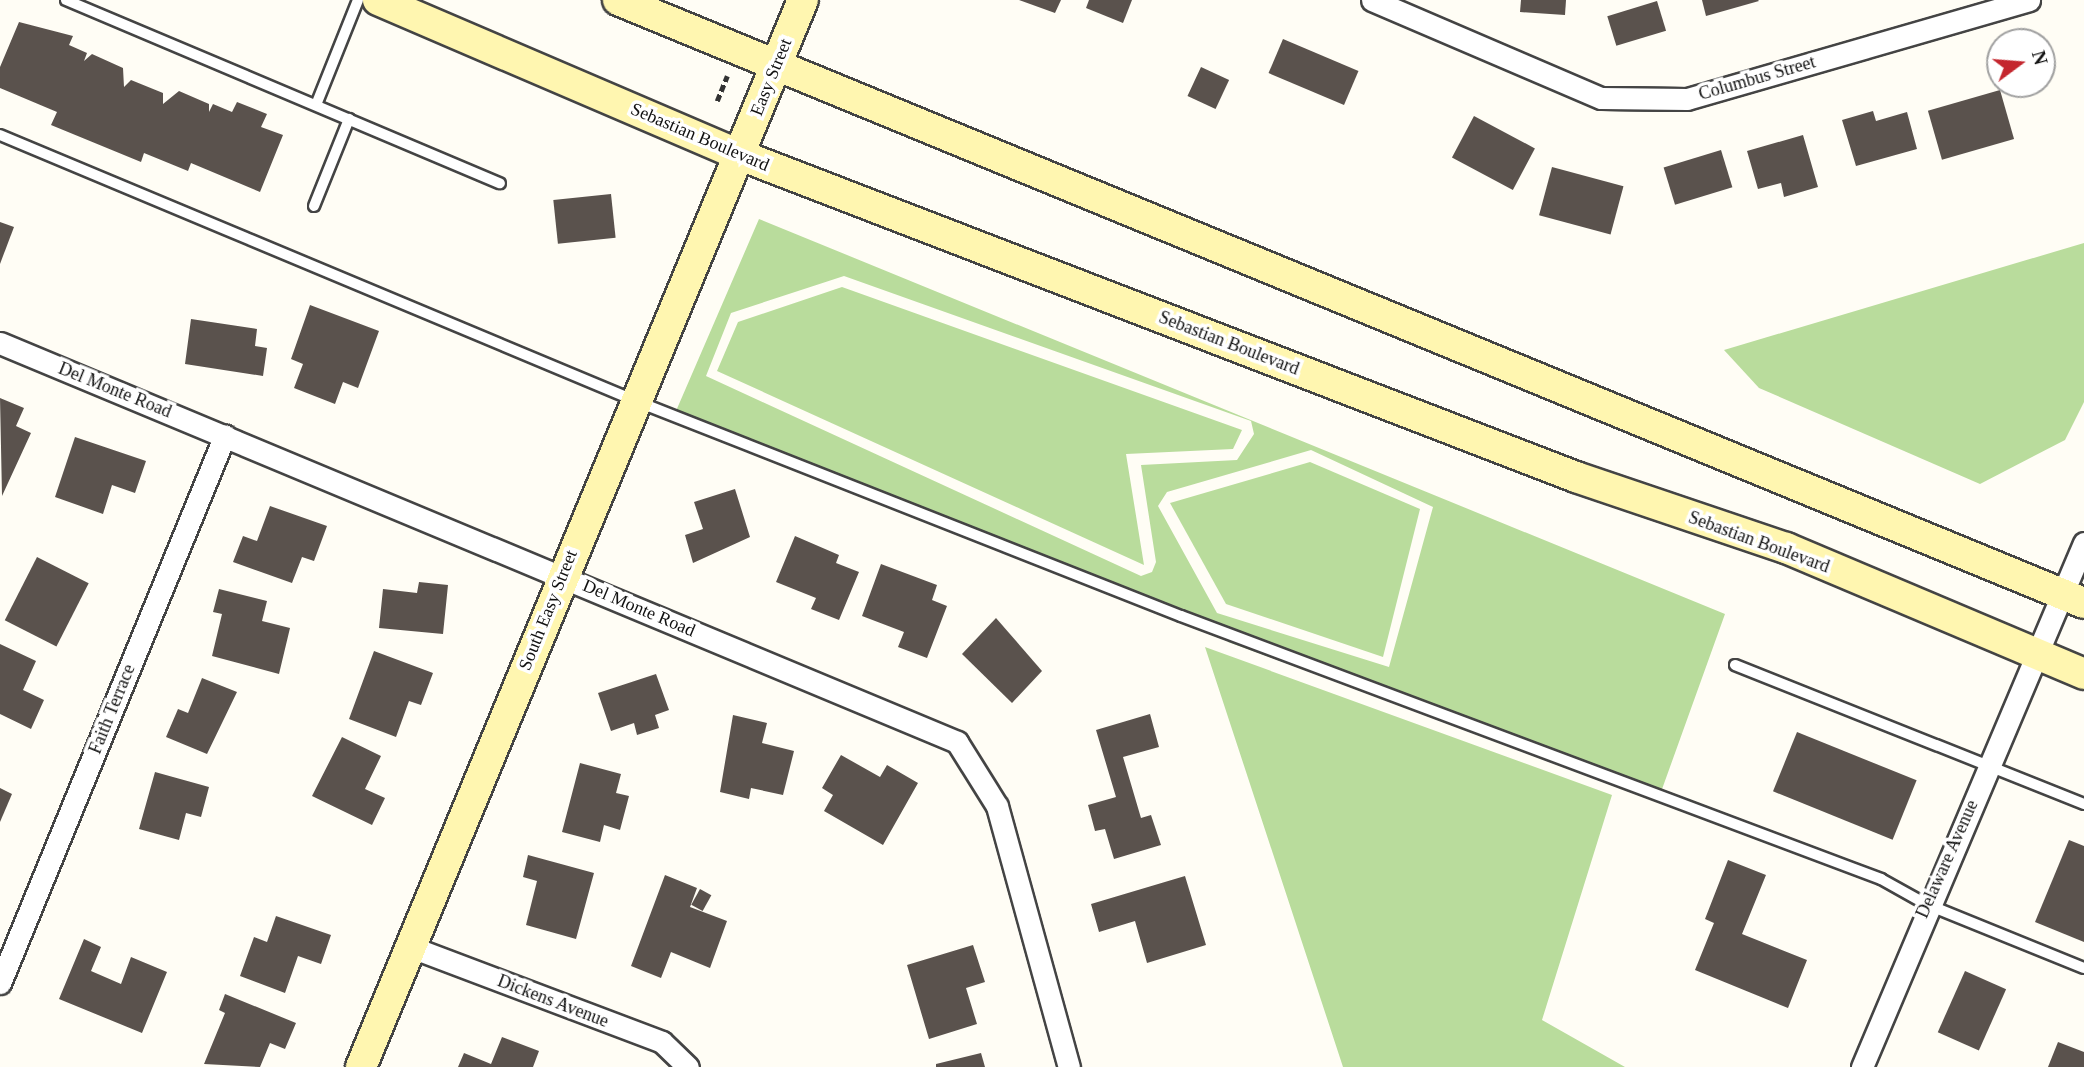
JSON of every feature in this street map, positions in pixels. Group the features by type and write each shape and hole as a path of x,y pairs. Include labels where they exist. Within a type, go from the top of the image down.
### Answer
{"main road":[{"name":"Sebastian Boulevard","path":"378,0 740,155 1576,477 1786,548 2084,674"},
{"path":"618,0 2072,598"},
{"name":"Easy Street","path":"740,155 803,0"},
{"name":"South Easy Street","path":"361,1067 562,575 740,155"}],"street":[{"name":"Columbus Street","path":"1372,0 1601,98 1687,99 2029,0"},
{"name":"Del Monte Road","path":"0,343 562,575 957,742 997,806 1069,1067"},
{"name":"Faith Terrace","path":"0,983 225,435"},
{"name":"Delaware Avenue","path":"1862,1067 1926,904 1989,764 2034,653 2072,598 2084,543"},
{"name":"Dickens Avenue","path":"411,947 662,1042 688,1067"}],"lane":[{"path":"66,0 500,183"},
{"path":"316,105 358,0"},
{"path":"314,206 349,119"},
{"path":"0,135 636,401 1181,616 1881,879 1926,904 2084,968"},
{"path":"1735,665 2084,804"}],"path":[{"path":"717,101 727,76"}],"green space":[{"path":"759,219 1725,614 1661,792 1615,773 1612,782 1228,642 1225,634 676,411","holes":["844,276 1251,421 1254,434 1237,460 1141,465 1156,562 1152,572 1141,576 706,376 731,313","1311,450 1433,507 1389,667 1217,613 1158,506 1167,492"]},
{"path":"2084,243 2084,402 2065,440 1980,484 1759,388 1724,350"},
{"path":"842,287 1242,430 1233,449 1126,454 1144,565 717,371 738,322"},
{"path":"1310,462 1420,509 1383,657 1226,604 1170,503"},
{"path":"1205,647 1612,795 1542,1020 1625,1067 1343,1067"}],"building":[{"path":"1019,0 1061,0 1055,13"},
{"path":"1089,0 1132,0 1123,23 1086,8"},
{"path":"1521,0 1566,0 1565,15 1520,12"},
{"path":"1702,0 1758,0 1759,1 1706,16"},
{"path":"1657,1 1666,31 1616,46 1607,16"},
{"path":"19,22 73,36 69,45 87,53 84,61 92,54 123,68 124,87 131,80 163,93 163,104 179,91 209,104 209,112 213,104 232,112 237,102 267,114 261,127 283,135 260,192 191,163 188,171 144,153 141,162 51,125 57,112 0,88 0,67"},
{"path":"1283,39 1358,71 1344,105 1269,73"},
{"path":"1201,67 1229,80 1216,109 1187,96"},
{"path":"1986,94 1986,98 2002,98 2014,139 1942,160 1928,111"},
{"path":"1873,111 1876,121 1907,112 1917,149 1856,166 1842,120"},
{"path":"1474,116 1535,148 1513,190 1452,157"},
{"path":"1803,135 1818,187 1784,197 1781,183 1758,189 1747,151"},
{"path":"1721,150 1732,187 1675,205 1664,168"},
{"path":"1552,167 1623,186 1611,234 1539,215"},
{"path":"611,194 616,238 558,244 553,200"},
{"path":"0,222 14,227 0,264"},
{"path":"310,305 379,331 358,388 343,382 335,404 294,388 303,364 291,359"},
{"path":"191,319 257,329 255,346 267,348 263,376 185,364"},
{"path":"0,398 24,408 16,426 31,433 2,496"},
{"path":"75,437 146,461 135,493 112,485 103,514 55,497"},
{"path":"735,489 750,537 693,563 685,535 703,529 694,502"},
{"path":"270,506 327,526 314,561 302,557 292,583 233,562 243,536 257,541"},
{"path":"795,536 839,555 836,563 859,572 839,620 811,609 816,598 776,582"},
{"path":"37,557 89,583 56,647 5,620"},
{"path":"881,564 937,585 932,600 947,606 927,658 898,647 904,632 862,616"},
{"path":"419,582 448,585 443,634 379,628 383,589 417,593"},
{"path":"219,589 267,601 262,621 290,628 279,674 212,656 222,614 213,612"},
{"path":"996,618 1042,671 1012,703 962,654"},
{"path":"0,644 36,661 23,690 44,700 31,729 0,714"},
{"path":"374,651 433,673 421,705 409,701 396,737 349,719"},
{"path":"656,674 669,710 655,715 659,728 637,735 634,723 611,731 598,693"},
{"path":"202,678 237,692 207,754 166,737 178,709 188,713"},
{"path":"1150,714 1159,747 1123,757 1141,818 1151,815 1161,845 1114,859 1105,829 1095,831 1088,805 1116,797 1096,730"},
{"path":"733,715 767,723 762,743 794,751 783,795 751,788 749,799 720,792"},
{"path":"1797,732 1917,780 1893,840 1773,791"},
{"path":"342,737 381,756 365,789 385,798 372,825 312,796"},
{"path":"841,755 880,777 887,765 918,783 883,845 824,811 833,795 822,788"},
{"path":"580,763 621,774 616,793 629,796 620,830 604,825 600,842 562,832"},
{"path":"155,772 209,787 201,817 186,813 179,840 139,829"},
{"path":"0,788 12,794 0,822"},
{"path":"2069,840 2084,846 2084,942 2035,922"},
{"path":"528,855 594,873 576,939 526,925 537,881 523,877"},
{"path":"1728,860 1766,875 1742,934 1807,960 1788,1008 1695,970 1714,923 1705,919"},
{"path":"665,875 697,888 690,907 727,921 710,968 671,952 661,978 631,966"},
{"path":"1185,876 1206,945 1147,963 1135,921 1099,932 1091,904"},
{"path":"700,889 711,895 703,911 691,905"},
{"path":"276,916 331,935 321,964 298,956 285,993 240,976 254,937 267,942"},
{"path":"84,939 101,947 91,971 121,984 131,957 167,972 142,1033 59,999"},
{"path":"973,945 985,982 966,988 977,1024 929,1039 907,965"},
{"path":"1965,971 2006,989 1979,1051 1938,1032"},
{"path":"225,994 296,1023 285,1049 270,1043 260,1067 204,1064 225,1013 219,1010"},
{"path":"502,1037 539,1051 533,1067 458,1067 464,1053 491,1064"},
{"path":"2058,1042 2084,1052 2084,1067 2048,1067"},
{"path":"981,1053 985,1067 936,1067 936,1064"}]}
